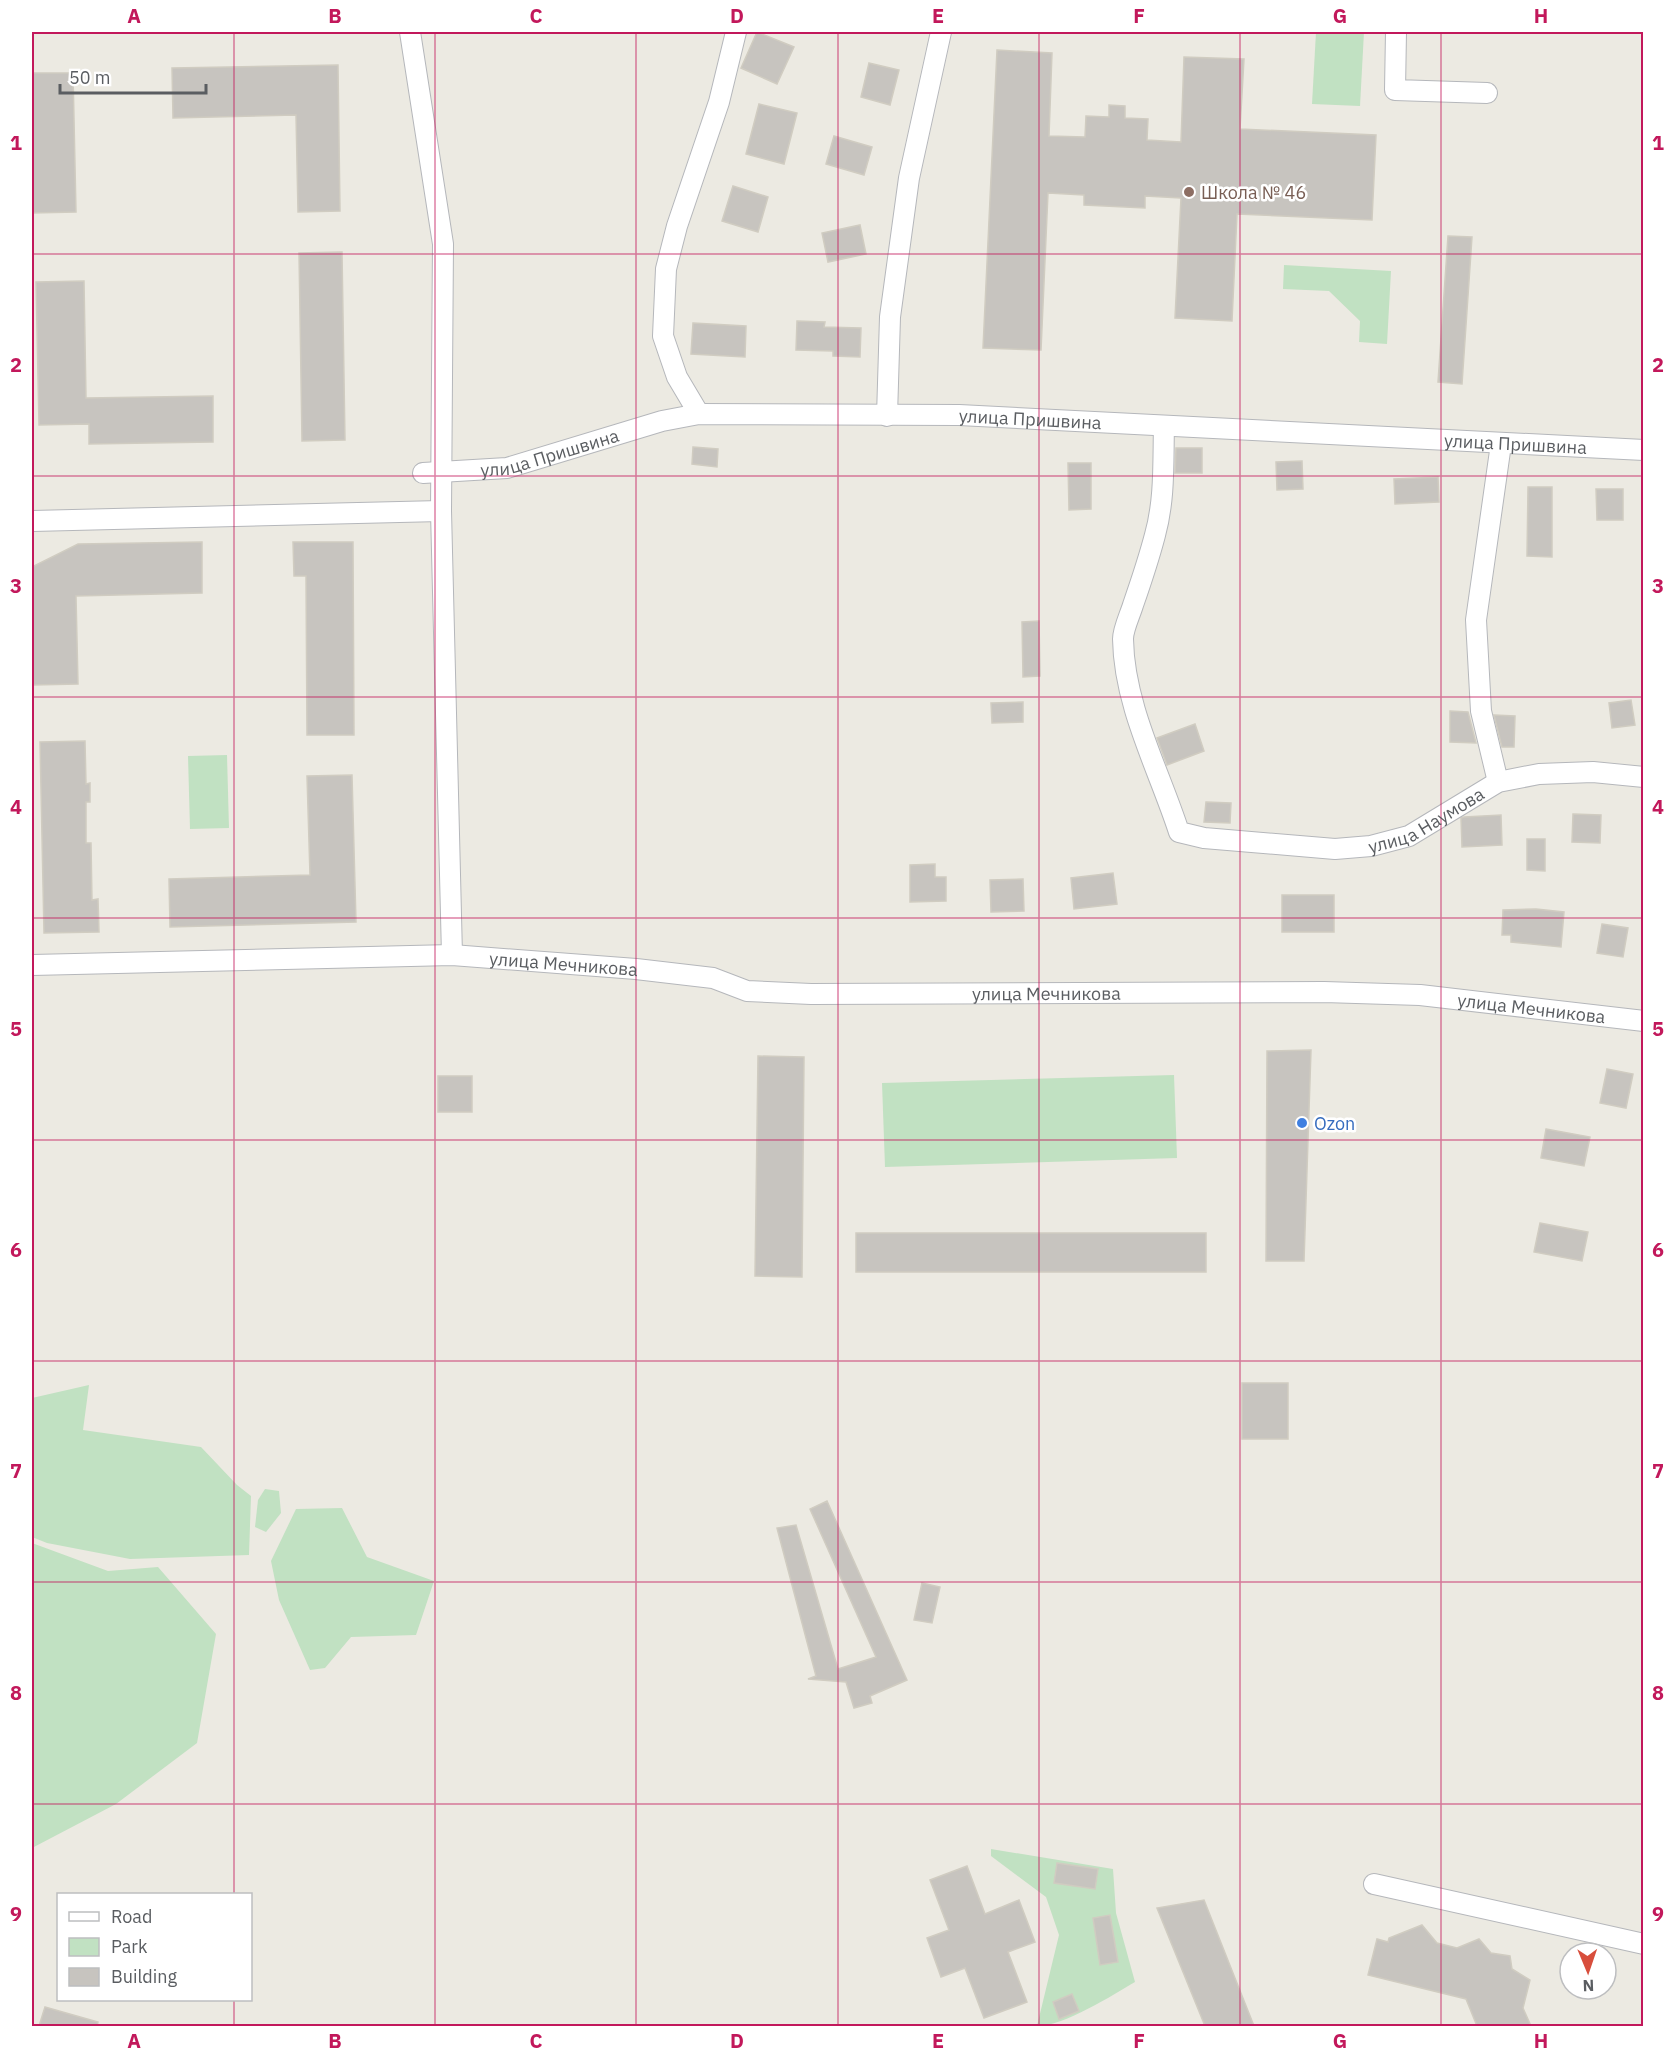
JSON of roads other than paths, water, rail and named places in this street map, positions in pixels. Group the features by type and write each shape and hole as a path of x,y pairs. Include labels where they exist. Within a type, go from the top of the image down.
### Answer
{"street":[{"path":"410,32 443,244 432,472 441,511 452,955"},
{"path":"699,414 677,377 663,336 666,269 677,226 719,102 736,32"},
{"path":"887,416 890,316 909,177 941,32"},
{"path":"1396,32 1395,90 1487,93"},
{"name":"улица Пришвина","path":"432,472 507,468 662,421 699,414 959,415 1644,450"},
{"name":"улица Наумова","path":"1164,426 1163,490 1156,532 1123,637 1125,664 1135,708 1179,832 1204,838 1335,849 1371,846 1409,836 1498,782 1539,774 1582,773 1644,777"},
{"path":"1498,782 1481,711 1476,620 1502,444"},
{"path":"32,521 441,511"},
{"name":"улица Мечникова","path":"32,965 452,955 586,964 691,975 713,978 747,991 811,994 1324,992 1399,994 1644,1021"},
{"path":"1374,1884 1644,1944"}],"place":[{"name":"Школа № 46","path":"1189,192"},
{"name":"Ozon","path":"1302,1123"}]}
